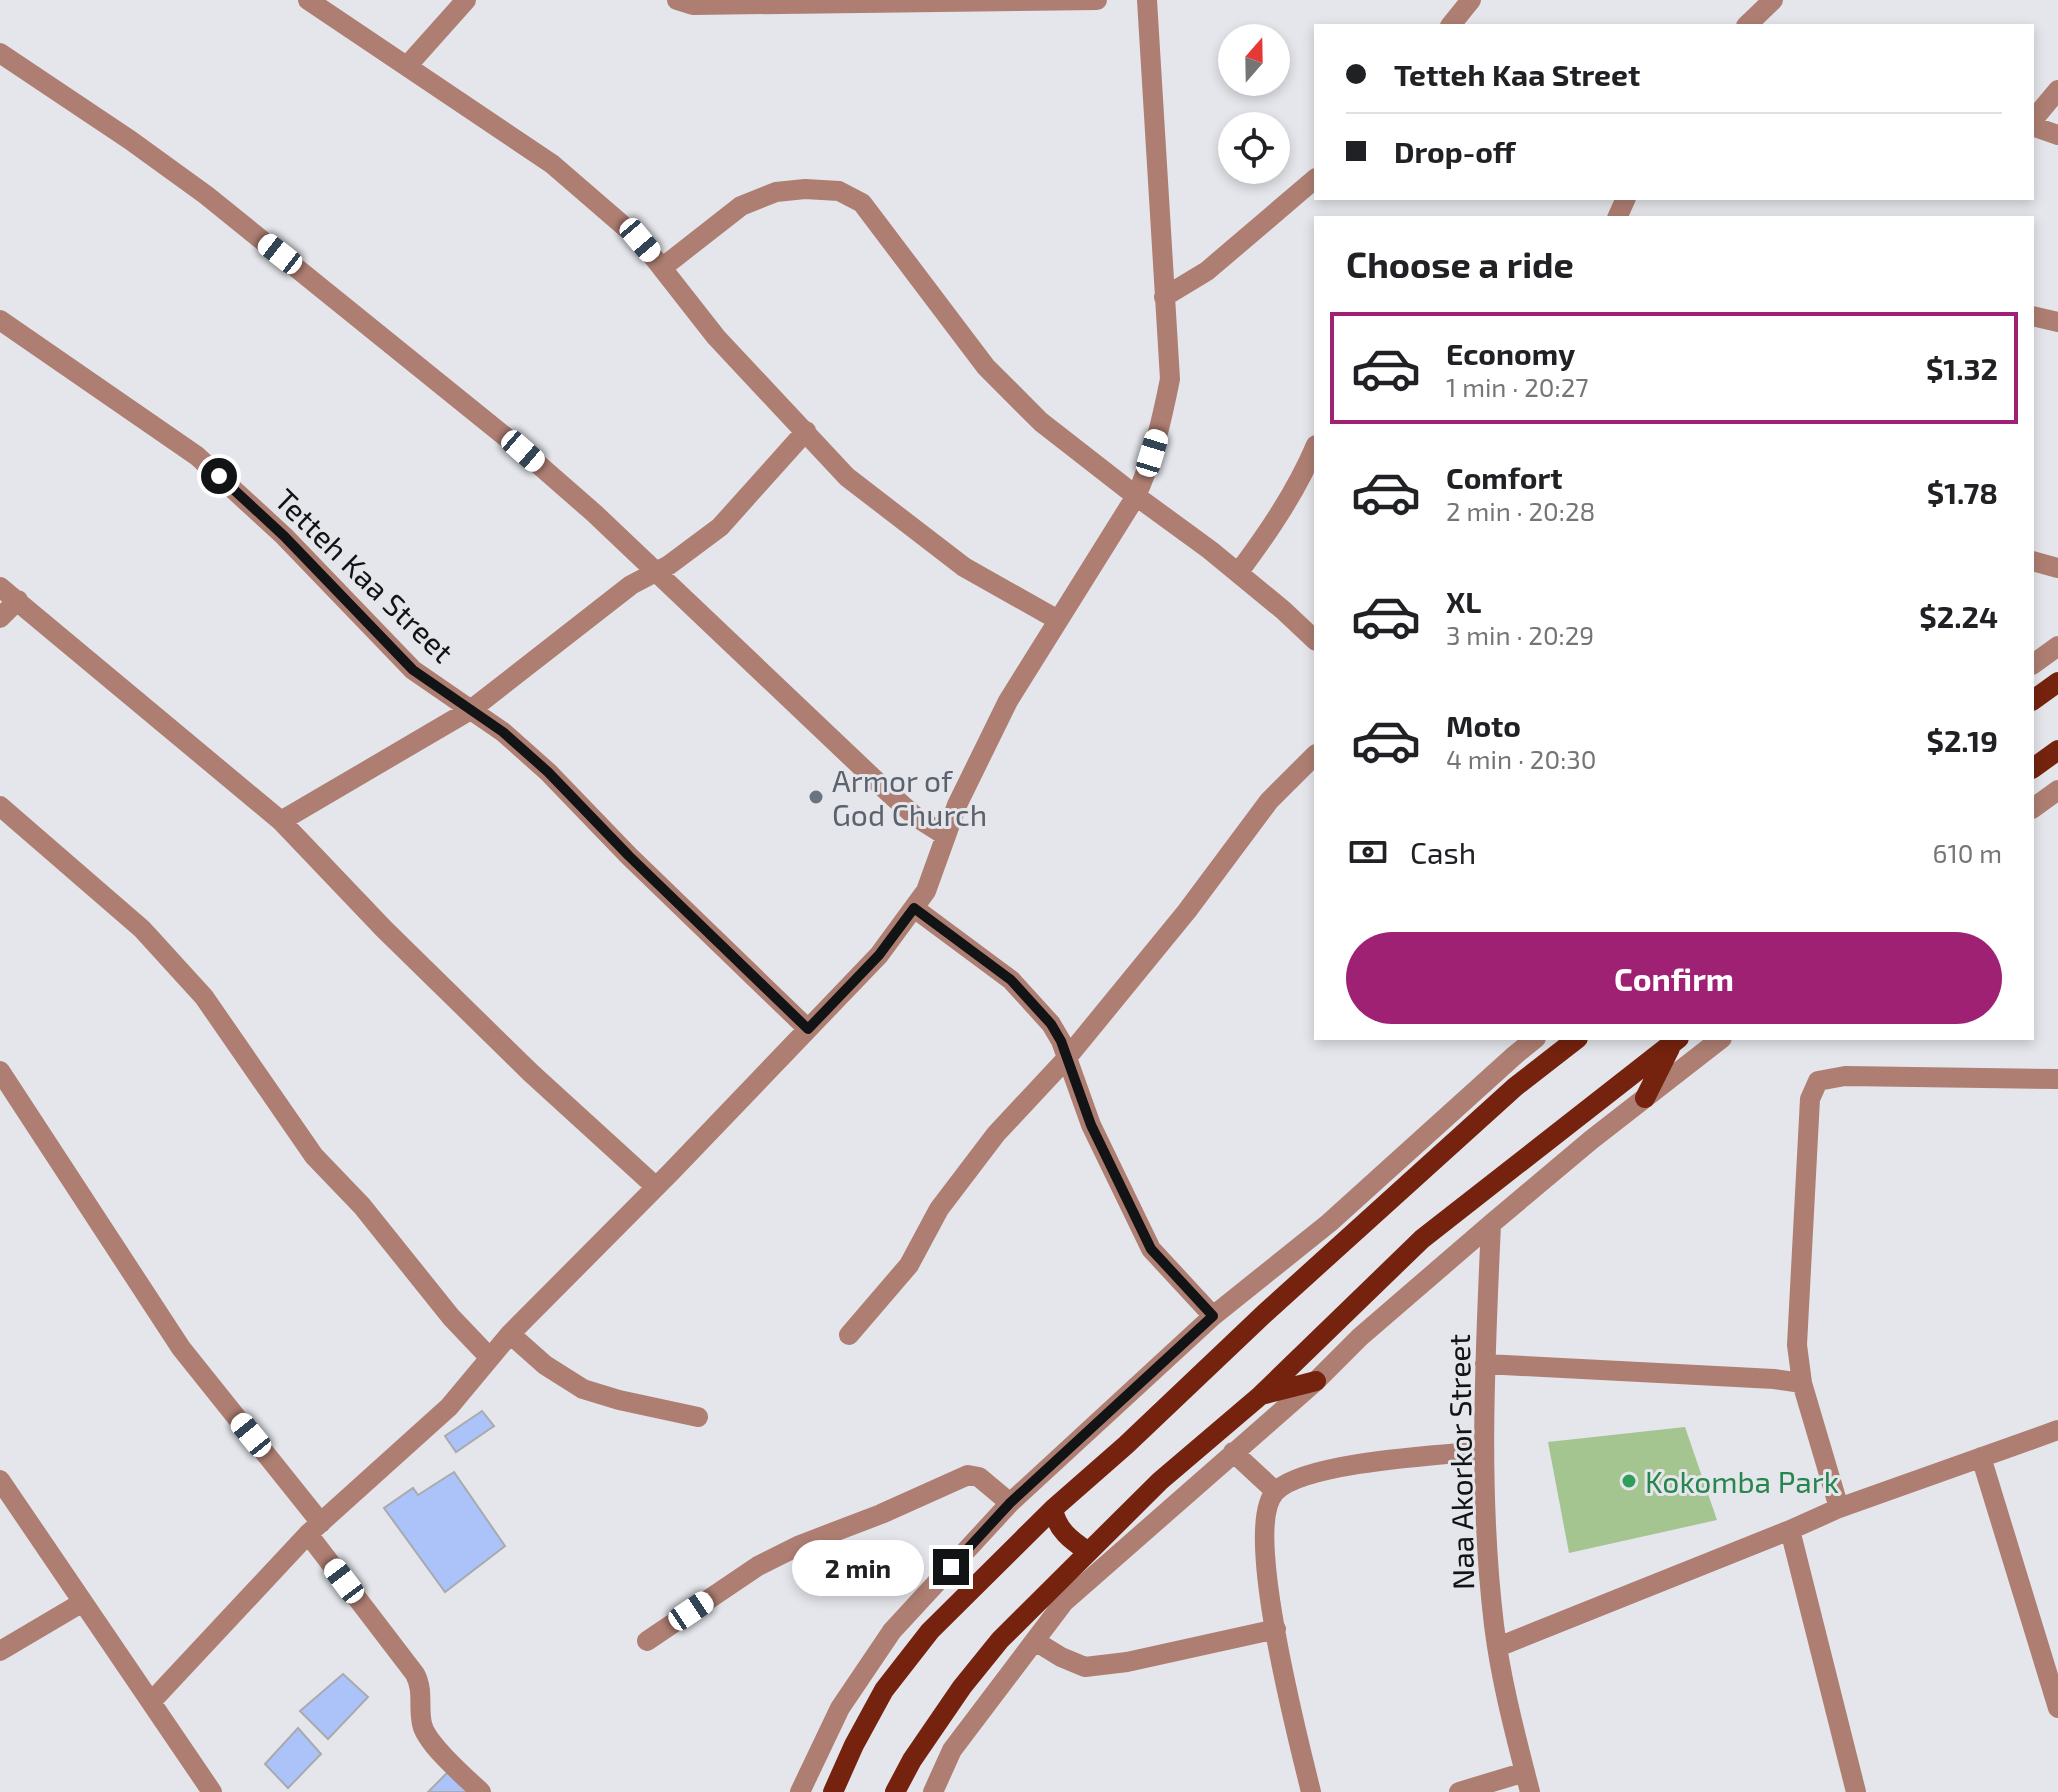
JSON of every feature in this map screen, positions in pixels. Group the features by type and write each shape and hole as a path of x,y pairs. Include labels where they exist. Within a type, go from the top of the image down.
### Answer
{"main road":[{"path":"2034,700 2058,682"},
{"path":"2034,768 2058,750"},
{"path":"833,1792 884,1690 930,1631 1053,1509 1503,1098 1576,1040"},
{"path":"1645,1098 1675,1041"},
{"path":"895,1792 912,1760 962,1687 1000,1640 1087,1551 1160,1481 1261,1395 1422,1239 1675,1041"},
{"path":"1261,1395 1316,1381"},
{"path":"1053,1509 1062,1532 1087,1551"}],"street":[{"path":"308,0 552,164 640,240 716,337 847,477 964,567 1058,620"},
{"path":"408,65 466,0"},
{"path":"677,0 693,5 1097,0"},
{"path":"151,1702 315,1528 449,1407 510,1334 879,955 926,891 957,805 1008,701 1136,496 1159,429 1170,379 1147,0"},
{"path":"1452,24 1471,0"},
{"path":"1748,24 1773,0"},
{"path":"0,53 206,195 523,451 594,513 890,794 916,817 946,836"},
{"path":"2034,121 2058,90"},
{"path":"2034,125 2058,135"},
{"path":"1164,297 1207,271 1314,180"},
{"path":"663,267 741,206 776,192 805,189 839,191 862,203 986,367 1041,422 1238,573 1314,639"},
{"path":"2034,316 2058,322"},
{"name":"Tetteh Kaa Street","path":"0,320 197,456 284,536 413,670 503,732 548,772 629,856 808,1029"},
{"path":"281,821 472,709 631,585 669,565 720,527 806,431"},
{"path":"1238,573 1274,525 1314,450"},
{"path":"2034,562 2058,568"},
{"path":"0,587 281,821 384,929 508,1051 656,1187"},
{"path":"0,618 18,600"},
{"path":"2034,664 2058,646"},
{"path":"849,1335 909,1265 954,1186 996,1134 1066,1059 1187,911 1269,801 1314,756"},
{"path":"2034,808 2058,790"},
{"path":"0,806 142,929 204,997 314,1156 362,1206 451,1317 490,1358"},
{"path":"914,908 1011,980 1051,1024 1061,1041 1091,1125 1151,1249 1213,1316"},
{"path":"933,1792 952,1750 1064,1602 1491,1224 1719,1040"},
{"path":"800,1792 840,1708 892,1631 1010,1503 1213,1316 1329,1223 1512,1046"},
{"path":"0,1071 181,1348 315,1528 415,1674 421,1688 421,1724 425,1733 454,1768 481,1792"},
{"path":"1839,1508 1802,1383 1797,1345 1810,1099 1818,1081 1828,1077 1860,1075 2058,1079"},
{"name":"Naa Akorkor Street","path":"1491,1224 1485,1364 1484,1504 1498,1647 1527,1782"},
{"path":"510,1334 545,1365 583,1389 698,1417"},
{"path":"1485,1364 1802,1383"},
{"path":"1498,1647 1839,1508 2058,1430"},
{"path":"1311,1792 1286,1689 1276,1629 1265,1554 1268,1502 1275,1491 1300,1478 1365,1462 1483,1451"},
{"path":"1233,1452 1275,1491"},
{"path":"1981,1457 2058,1708"},
{"path":"647,1641 758,1566 800,1545 881,1514 968,1475 979,1477 1010,1503"},
{"path":"0,1480 212,1792"},
{"path":"1790,1530 1856,1792"},
{"path":"0,1651 83,1602"},
{"path":"1035,1641 1085,1667 1127,1662 1276,1629"},
{"path":"1459,1792 1527,1782"}],"green space":[{"name":"Kokomba Park","path":"1685,1427 1717,1520 1569,1553 1548,1442"}],"building":[{"path":"482,1411 494,1426 456,1452 445,1436"},
{"path":"454,1472 505,1546 445,1592 384,1508 413,1488 418,1495"},
{"path":"343,1674 368,1697 328,1739 300,1711"},
{"path":"298,1728 321,1754 288,1788 265,1764"},
{"path":"449,1771 471,1792 428,1792"}],"place":[{"name":"Armor of God Church","path":"816,797"},
{"name":"Kokomba Park","path":"1629,1481"}],"route":[{"path":"219,476 284,536 413,670 503,732 548,772 629,856 808,1029 879,955 914,908 1011,980 1051,1024 1061,1041 1091,1125 1151,1249 1213,1316 1010,1503 951,1567"}]}
